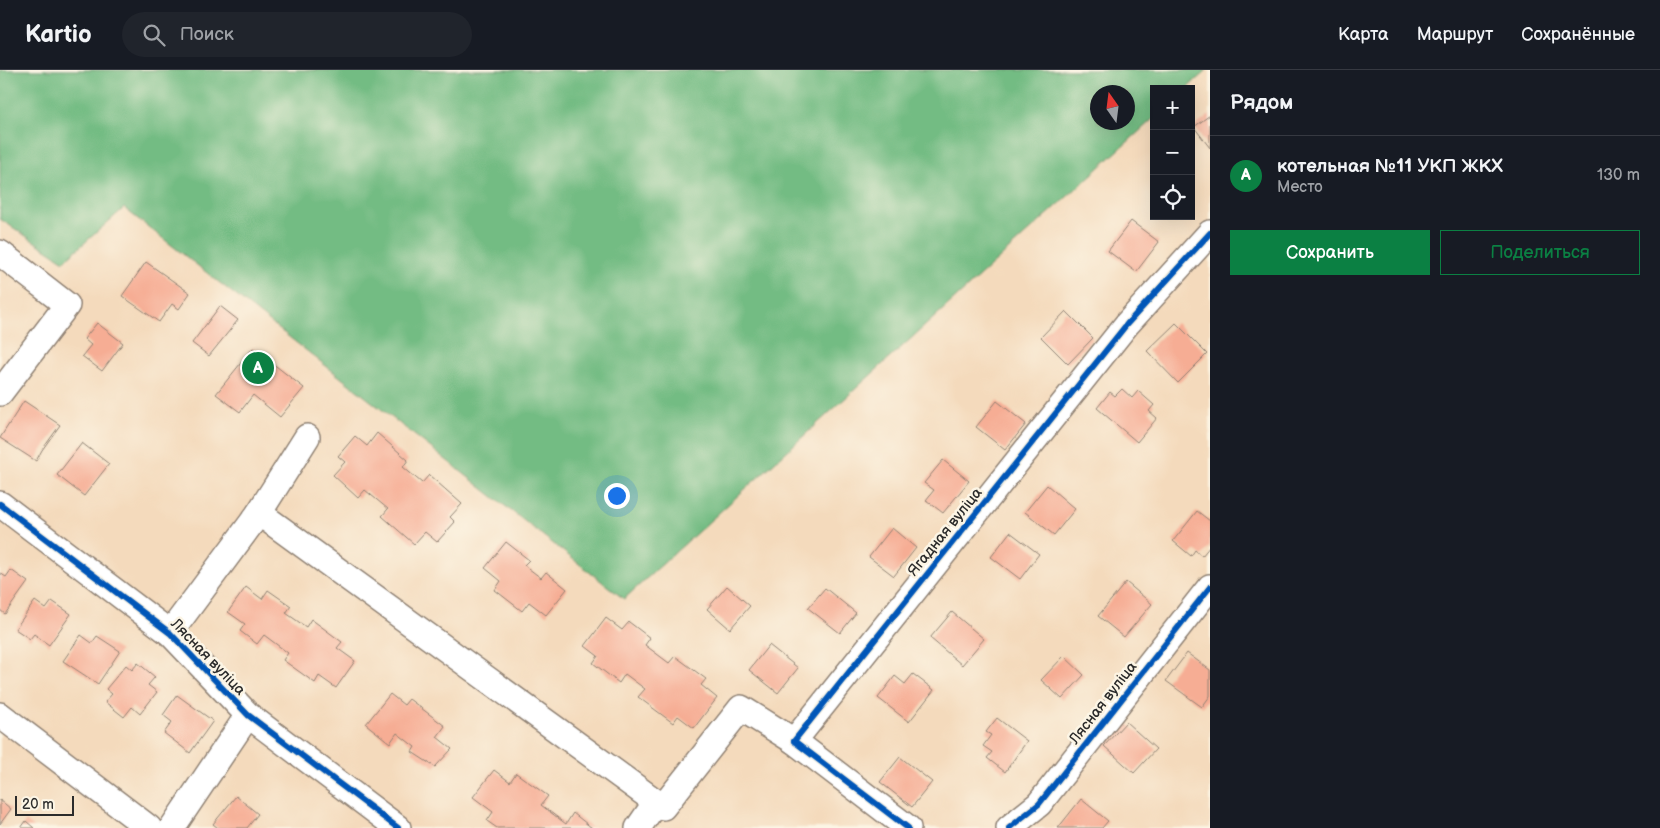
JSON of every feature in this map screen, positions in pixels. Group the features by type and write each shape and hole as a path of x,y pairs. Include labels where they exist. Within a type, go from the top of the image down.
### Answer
{"street":[{"name":"Ягадная вуліца","path":"794,741 1126,324 1210,233"},
{"path":"0,253 67,305 0,393"},
{"path":"170,633 259,513 306,436"},
{"name":"Лясная вуліца","path":"0,504 170,633 248,715 398,828"},
{"path":"259,513 663,807 741,708 794,741 908,828"},
{"name":"Лясная вуліца","path":"1009,828 1039,804 1210,587"},
{"path":"0,715 149,828"},
{"path":"175,827 248,715"},
{"path":"638,828 656,802"}],"green space":[{"path":"0,70 1207,70 1190,85 1150,85 1150,122 624,599 124,208 64,261 0,219"}],"building":[{"path":"1210,115 1210,148 1195,128 1195,126"},
{"path":"1131,221 1159,242 1136,272 1108,251"},
{"path":"146,262 190,293 179,309 172,304 159,322 122,296"},
{"path":"220,306 238,320 209,356 192,343"},
{"path":"1066,311 1093,338 1068,364 1041,337"},
{"path":"97,323 123,343 102,371 82,356 91,345 84,339"},
{"path":"1176,323 1207,354 1178,383 1147,351"},
{"path":"253,348 304,388 280,417 253,395 240,412 216,394"},
{"path":"1122,389 1132,398 1138,391 1154,405 1149,411 1157,418 1137,442 1097,408 1110,392 1115,396"},
{"path":"24,401 60,425 36,461 0,438"},
{"path":"997,401 1026,424 1005,450 976,427"},
{"path":"377,433 408,460 403,467 422,483 429,475 462,504 450,517 455,522 437,542 425,532 414,544 382,516 388,509 365,490 358,498 333,475 345,462 338,456 355,436 367,446"},
{"path":"82,443 109,464 84,496 57,475"},
{"path":"943,460 969,481 943,513 926,500 934,490 924,483"},
{"path":"1047,485 1075,509 1054,535 1025,512"},
{"path":"1197,511 1210,521 1210,546 1202,556 1195,550 1191,556 1173,541"},
{"path":"892,528 916,548 894,576 869,557"},
{"path":"1010,532 1039,554 1020,579 991,557"},
{"path":"506,542 529,560 524,565 541,578 546,572 567,589 546,615 529,602 522,611 495,590 501,581 485,568"},
{"path":"11,570 28,582 5,614 0,610 0,573 6,577"},
{"path":"1126,582 1152,604 1124,637 1098,616"},
{"path":"727,586 750,606 730,629 707,609"},
{"path":"246,587 262,599 268,590 291,606 286,613 306,627 311,619 342,642 337,648 355,661 336,688 319,676 315,683 283,660 288,653 264,635 257,644 240,631 245,624 228,612"},
{"path":"825,588 856,613 840,633 808,608"},
{"path":"35,601 46,609 52,601 71,614 49,645 34,634 30,639 15,629"},
{"path":"952,612 984,639 962,665 930,638"},
{"path":"606,618 622,630 629,622 650,638 645,645 669,663 675,656 706,679 701,685 717,698 694,728 678,716 673,723 638,697 645,689 625,674 619,683 593,663 598,656 585,646"},
{"path":"81,635 92,643 97,636 120,651 98,684 63,661"},
{"path":"769,645 798,668 778,693 749,670"},
{"path":"1187,653 1210,670 1210,696 1202,707 1166,681"},
{"path":"1064,656 1084,675 1062,699 1041,680"},
{"path":"138,663 155,677 148,685 157,692 140,714 132,707 124,717 105,702 112,694 106,689 126,665 132,670"},
{"path":"913,674 934,690 909,722 878,698 895,676 905,684"},
{"path":"390,694 404,705 409,699 445,726 437,737 452,749 435,767 412,752 415,747 397,733 390,743 366,724"},
{"path":"177,695 213,721 190,753 164,733 172,722 163,715"},
{"path":"997,718 1027,741 1005,772 987,758 992,752 983,746 991,735 986,732"},
{"path":"1126,722 1156,749 1134,773 1104,746"},
{"path":"900,757 932,782 912,807 880,782"},
{"path":"494,770 510,782 516,773 548,796 541,805 566,824 573,813 592,828 497,828 487,821 493,812 473,797"},
{"path":"236,796 258,814 247,828 218,828 213,824"},
{"path":"1081,799 1108,821 1102,828 1058,828"},
{"path":"0,800 11,809 0,824"},
{"path":"26,821 34,828 21,828"}],"cycle path":[{"path":"908,828 794,741 1127,324 1210,233"},
{"path":"0,504 170,633 248,715 398,828"},
{"path":"1009,828 1039,804 1210,587"}],"place":[{"name":"котельная №11 УКП ЖКХ","path":"258,368"}]}
